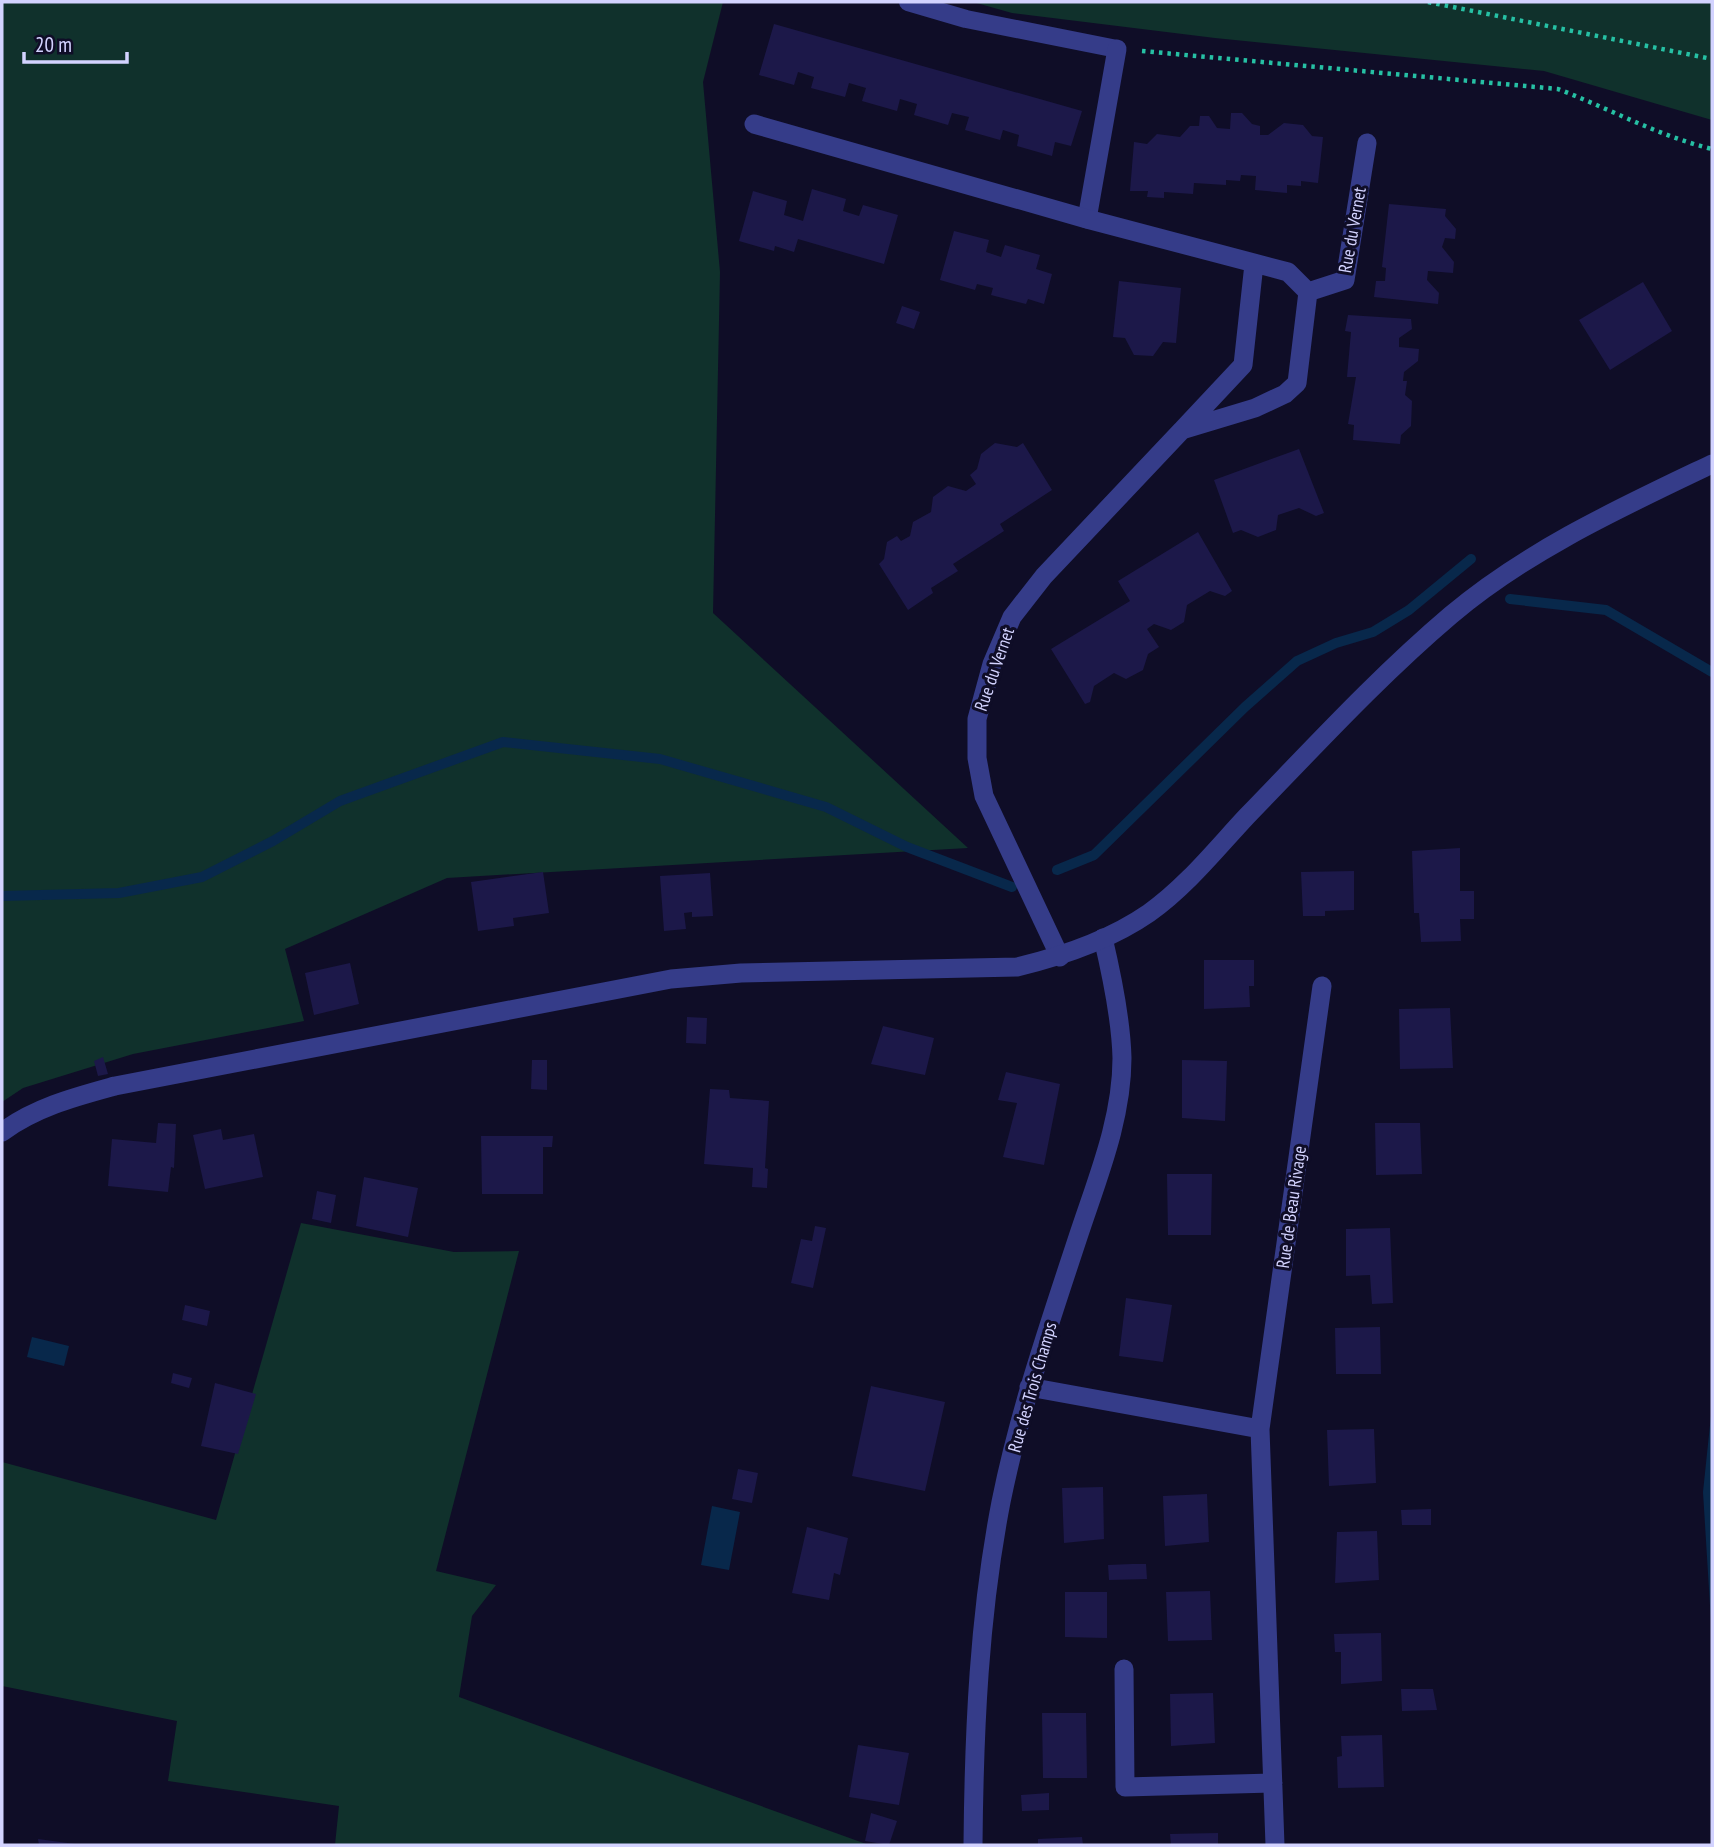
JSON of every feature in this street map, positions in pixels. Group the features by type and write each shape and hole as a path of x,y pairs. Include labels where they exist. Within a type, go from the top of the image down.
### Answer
{"street":[{"path":"1087,219 1117,48"},
{"path":"754,124 1087,219 1288,272 1308,292"},
{"name":"Rue du Vernet","path":"1182,430 1255,408 1285,394 1297,383 1308,292 1345,280 1367,143"},
{"name":"Rue du Vernet","path":"1060,957 984,796 977,758 977,719 992,664 1012,617 1044,576 1243,365 1254,264"},
{"path":"2,1132 16,1122 62,1100 115,1086 671,979 741,973 1017,967 1060,957 1150,912 1192,873 1391,667 1454,613 1523,562 1617,509 1712,464"},
{"name":"Rue des Trois Champs","path":"973,1845 974,1766 984,1615 1001,1502 1029,1387 1115,1125 1122,1058 1115,993 1103,937"},
{"name":"Rue de Beau Rivage","path":"1275,1845 1260,1429 1322,986"},
{"path":"1029,1387 1260,1429"},
{"path":"1124,1669 1125,1787 1273,1783"}],"lane":[{"path":"908,2 966,19 1117,48"}],"path":[{"path":"1428,2 1712,59"},
{"path":"1117,48 1558,89 1620,113 1676,140 1712,149"}],"green space":[{"path":"2,2 723,2 703,82 720,272 713,613 968,848 447,878 285,949 304,1021 133,1054 23,1088 2,1102"},
{"path":"973,2 1712,2 1712,120 1544,71 1215,38 1012,13"},
{"path":"301,1223 454,1252 519,1251 436,1571 496,1585 472,1616 459,1697 869,1845 335,1845 339,1806 168,1781 177,1721 2,1686 2,1462 216,1520"}],"water":[{"path":"32,1337 69,1346 64,1366 27,1357"},
{"path":"1712,1406 1712,1638 1703,1492"},
{"path":"712,1506 740,1512 729,1570 701,1565"}],"building":[{"path":"774,24 1082,111 1071,146 1055,142 1052,156 1017,146 1019,135 1003,130 1000,140 965,130 969,117 952,113 948,125 914,115 917,104 900,99 897,111 862,101 866,88 849,83 845,97 811,88 814,77 798,72 794,85 759,75"},
{"path":"1231,113 1242,113 1252,124 1260,126 1260,135 1268,135 1284,123 1303,125 1312,136 1323,137 1318,183 1301,181 1301,186 1287,185 1287,193 1255,190 1256,176 1241,175 1240,181 1226,180 1226,185 1194,183 1193,194 1164,192 1164,198 1147,197 1148,191 1130,191 1134,142 1147,144 1157,134 1180,137 1190,126 1199,126 1200,116 1209,116 1217,128 1230,129"},
{"path":"812,189 846,199 843,211 859,216 863,205 898,215 884,264 798,239 794,252 775,246 774,251 739,241 753,191 787,201 784,215 803,221"},
{"path":"1389,204 1446,209 1445,216 1456,229 1455,239 1445,238 1442,247 1454,262 1453,273 1428,271 1427,280 1439,293 1438,304 1374,297 1376,281 1385,281 1386,268 1382,267"},
{"path":"954,231 989,240 986,252 1001,257 1005,245 1040,255 1036,269 1052,274 1044,304 1028,299 1026,304 991,295 993,288 977,284 975,290 940,280"},
{"path":"1119,281 1181,288 1176,343 1163,342 1153,356 1134,355 1125,338 1113,337"},
{"path":"1643,282 1672,331 1610,370 1579,320"},
{"path":"902,306 920,312 914,329 896,323"},
{"path":"1348,315 1411,319 1412,329 1399,338 1399,347 1419,349 1418,361 1404,372 1403,381 1407,381 1405,395 1412,401 1411,426 1401,435 1400,444 1353,440 1354,425 1348,424 1356,377 1347,377 1351,332 1345,331"},
{"path":"995,443 1017,447 1023,443 1052,490 1000,524 1004,531 953,564 958,571 931,588 933,593 908,610 879,564 884,559 887,542 897,536 901,541 910,536 913,522 931,512 933,497 948,486 966,491 976,484 970,475 977,469 981,454"},
{"path":"1299,449 1324,513 1316,516 1299,508 1278,515 1276,530 1258,537 1241,530 1233,533 1214,480"},
{"path":"1198,532 1232,591 1225,596 1210,591 1187,605 1184,622 1171,630 1154,624 1147,629 1159,647 1148,654 1143,670 1126,679 1114,673 1094,686 1090,702 1085,704 1051,649 1130,601 1118,581"},
{"path":"1460,848 1460,891 1474,891 1474,919 1460,919 1461,941 1421,942 1419,913 1414,913 1412,851"},
{"path":"1354,871 1354,910 1325,911 1325,916 1303,916 1301,872"},
{"path":"543,872 549,913 513,918 514,926 478,931 471,882"},
{"path":"710,873 713,916 692,917 692,912 684,913 686,929 664,931 660,876"},
{"path":"1204,960 1254,960 1254,986 1249,986 1250,1007 1204,1009"},
{"path":"350,963 359,1004 314,1015 305,973"},
{"path":"1450,1008 1453,1068 1400,1069 1399,1009"},
{"path":"687,1017 707,1018 706,1044 686,1043"},
{"path":"883,1026 934,1038 925,1075 871,1064"},
{"path":"103,1057 108,1074 98,1076 94,1061"},
{"path":"532,1060 547,1060 547,1090 531,1089"},
{"path":"1182,1060 1227,1061 1225,1121 1182,1118"},
{"path":"1006,1072 1060,1084 1044,1165 1003,1157 1017,1103 998,1100"},
{"path":"710,1089 729,1090 730,1098 769,1101 765,1168 768,1169 767,1188 752,1187 753,1168 704,1164"},
{"path":"158,1123 176,1124 174,1168 171,1167 168,1192 108,1186 112,1139 156,1143"},
{"path":"1375,1123 1420,1123 1422,1174 1376,1175"},
{"path":"221,1129 223,1140 254,1134 263,1177 205,1189 193,1135"},
{"path":"481,1136 553,1136 552,1147 543,1147 543,1194 482,1194"},
{"path":"1167,1174 1212,1174 1211,1235 1168,1235"},
{"path":"364,1177 418,1188 408,1237 356,1226"},
{"path":"317,1191 336,1195 331,1223 312,1219"},
{"path":"815,1226 826,1228 813,1288 791,1283 801,1239 812,1241"},
{"path":"1390,1228 1393,1303 1372,1304 1370,1275 1346,1276 1346,1229"},
{"path":"1126,1298 1172,1305 1163,1362 1119,1356"},
{"path":"185,1305 210,1311 207,1326 182,1320"},
{"path":"1380,1327 1381,1374 1336,1374 1335,1328"},
{"path":"173,1373 192,1378 189,1388 171,1383"},
{"path":"215,1383 256,1394 238,1454 201,1446"},
{"path":"871,1386 945,1402 925,1491 852,1476"},
{"path":"1374,1429 1376,1483 1329,1486 1327,1430"},
{"path":"738,1469 758,1473 752,1503 732,1499"},
{"path":"1103,1487 1104,1539 1064,1543 1062,1488"},
{"path":"1207,1494 1209,1542 1165,1546 1163,1496"},
{"path":"1431,1509 1431,1525 1402,1525 1401,1510"},
{"path":"807,1527 848,1538 840,1575 834,1573 829,1600 792,1593"},
{"path":"1377,1531 1379,1580 1335,1583 1337,1532"},
{"path":"1146,1564 1147,1579 1109,1580 1108,1565"},
{"path":"1210,1591 1212,1640 1168,1641 1166,1592"},
{"path":"1065,1592 1107,1592 1107,1638 1065,1637"},
{"path":"1381,1633 1382,1681 1341,1684 1341,1652 1335,1652 1334,1634"},
{"path":"1401,1689 1433,1689 1437,1710 1402,1711"},
{"path":"1213,1693 1215,1743 1171,1746 1170,1694"},
{"path":"1042,1713 1086,1713 1087,1778 1043,1778"},
{"path":"1382,1735 1384,1787 1338,1788 1337,1757 1342,1756 1341,1736"},
{"path":"858,1745 909,1753 899,1805 849,1797"},
{"path":"1049,1793 1049,1810 1022,1811 1021,1795"},
{"path":"871,1813 897,1821 889,1845 865,1841"},
{"path":"1218,1833 1218,1845 1171,1845 1170,1834"},
{"path":"1082,1837 1083,1845 1038,1845 1038,1839"},
{"path":"38,1839 75,1844 75,1845 39,1845"}],"waterway":[{"path":"1057,870 1094,855 1245,707 1297,661 1336,643 1373,632 1409,610 1471,559"},
{"path":"1510,599 1606,610 1712,672"},
{"path":"2,896 119,893 202,877 273,841 340,801 503,742 660,759 826,807 907,847 1012,887"}]}
